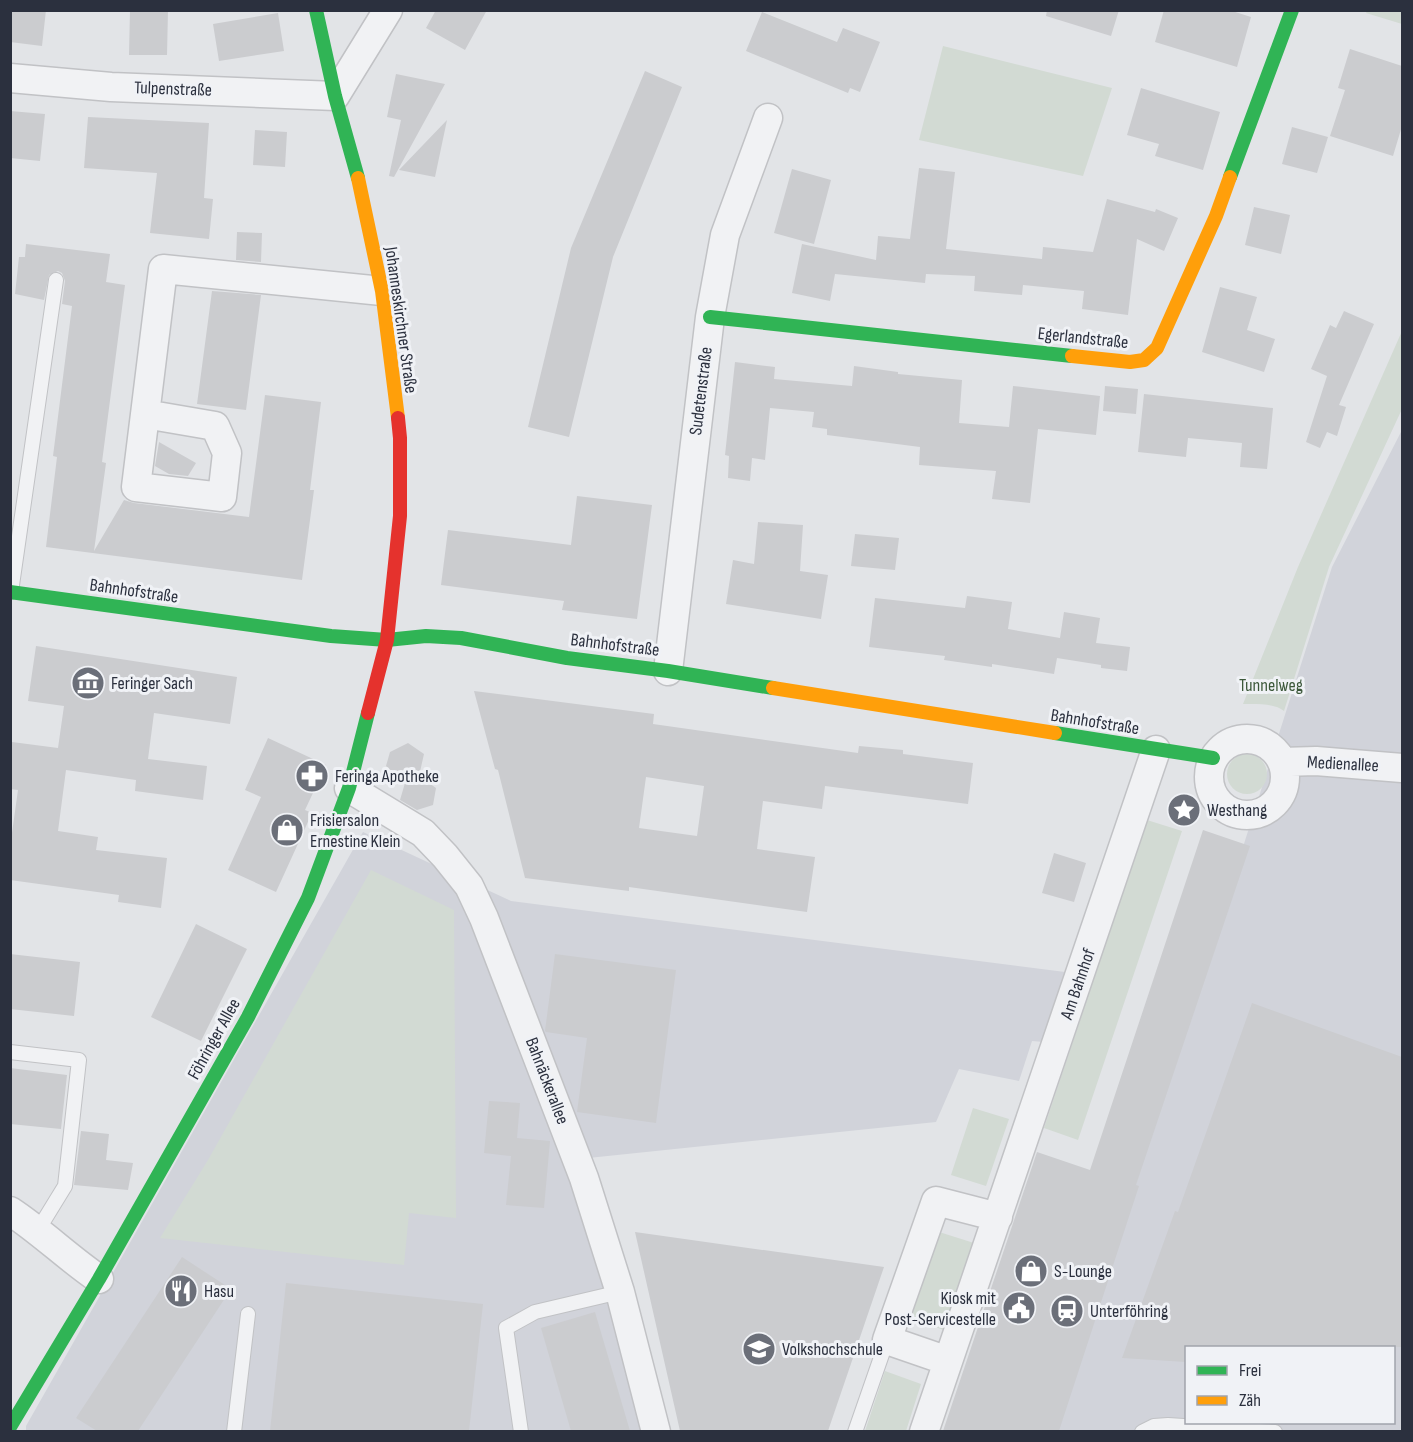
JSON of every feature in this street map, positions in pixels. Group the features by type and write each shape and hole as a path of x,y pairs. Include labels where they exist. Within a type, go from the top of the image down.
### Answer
{"street":[{"name":"Johanneskirchner Straße","path":"316,10 335,96 355,162 382,291 400,448 400,516 387,640"},
{"path":"335,96 388,10"},
{"name":"Egerlandstraße","path":"710,317 1130,362 1144,360 1157,348 1216,216 1292,10"},
{"name":"Tulpenstraße","path":"10,78 111,87 335,96"},
{"name":"Sudetenstraße","path":"668,670 710,317 725,235 768,118"},
{"path":"146,414 164,269 382,291"},
{"name":"Bahnhofstraße","path":"11,593 332,636 387,640 426,636 460,638 567,658 668,670 1213,758"},
{"name":"Föhringer Allee","path":"10,1427 99,1279 248,1017 308,898 349,788 387,640"},
{"path":"1252,739 1271,747 1282,762 1285,775 1284,788 1269,808 1257,814 1244,815 1226,809 1213,795 1209,777 1213,758 1230,742 1252,739"},
{"name":"Am Bahnhof","path":"924,1431 1156,750"},
{"name":"Medienallee","path":"1282,762 1316,761 1402,768"},
{"name":"Bahnäckerallee","path":"349,788 423,833 469,886 484,918 584,1178 620,1292 656,1431"},
{"path":"948,1361 887,1340 936,1201 998,1218"},
{"path":"10,1211 38,1230 76,1264 99,1279"}],"lane":[{"path":"11,593 56,280"},
{"path":"10,1052 79,1060 65,1186 38,1230"},
{"path":"521,1431 507,1328 535,1312 620,1292"},
{"path":"234,1431 248,1314"},
{"path":"855,1431 887,1340"},
{"path":"1142,1431 1154,1426 1275,1431"}],"shaded area":[{"path":"1402,430 1402,1431 1057,1432 1332,567"},
{"path":"363,832 511,901 1065,972 1044,1042 1032,1041 1019,1081 959,1069 936,1122 569,1160 648,1431 26,1432 26,1426"}],"green space":[{"path":"1367,11 1402,11 1402,24 1366,13"},
{"path":"943,46 1112,88 1083,176 919,140"},
{"name":"Tunnelweg","path":"1402,331 1402,409 1329,567 1284,711 1270,705 1243,704 1298,567"},
{"path":"1247,754 1261,760 1267,774 1261,788 1247,794 1233,788 1227,774 1233,760"},
{"path":"1147,820 1182,831 1078,1140 1044,1128"},
{"path":"371,870 454,910 456,1218 409,1213 404,1265 160,1238 208,1160"},
{"path":"973,1108 1009,1119 986,1186 951,1175"},
{"path":"936,1231 974,1243 944,1330 908,1318"},
{"path":"885,1371 921,1384 906,1431 865,1431"}],"building":[{"path":"10,10 46,10 42,46 10,42"},
{"path":"130,10 168,10 167,55 129,55"},
{"path":"436,10 487,10 465,50 426,28"},
{"path":"1047,10 1119,10 1111,36 1046,16"},
{"path":"1164,10 1229,10 1251,17 1237,67 1155,42"},
{"path":"762,12 837,42 843,28 880,42 860,92 850,88 848,93 746,51"},
{"path":"278,13 284,51 219,61 213,24"},
{"path":"1350,49 1402,66 1402,126 1393,156 1330,136 1345,90 1338,88"},
{"path":"645,71 682,87 613,257 569,437 528,427 571,248"},
{"path":"396,74 445,84 394,177 389,176 401,120 387,117"},
{"path":"1141,88 1220,112 1203,170 1155,156 1159,144 1127,135"},
{"path":"10,111 45,114 40,161 10,158"},
{"path":"88,117 209,123 204,198 213,199 209,239 150,233 157,173 84,168"},
{"path":"447,120 435,177 399,170"},
{"path":"1292,127 1328,137 1317,173 1282,164"},
{"path":"255,130 287,132 285,167 253,165"},
{"path":"919,168 955,172 946,249 1042,259 1043,247 1093,252 1107,199 1155,212 1156,209 1178,218 1164,251 1137,239 1128,315 1082,309 1084,291 1023,285 1022,295 974,291 975,276 926,274 925,283 835,274 830,301 792,293 802,244 876,260 878,236 910,239"},
{"path":"792,169 831,180 814,244 774,233"},
{"path":"1254,207 1290,215 1281,254 1245,245"},
{"path":"237,232 262,233 261,262 236,260"},
{"path":"26,244 110,254 106,282 125,285 102,462 106,463 94,551 124,500 249,517 265,395 321,402 310,490 314,490 302,580 46,547 57,457 53,456 72,306 62,304 65,281 62,273 58,271 49,275 44,300 15,294 19,257 25,257"},
{"path":"1220,287 1257,297 1247,330 1275,339 1264,372 1202,352"},
{"path":"212,291 261,295 246,410 197,404"},
{"path":"1344,311 1374,324 1339,405 1346,407 1337,436 1327,432 1320,448 1306,442 1327,376 1311,369 1330,325 1336,328"},
{"path":"735,362 775,367 774,379 852,386 854,366 898,372 898,374 962,380 959,423 1009,427 1013,386 1100,396 1096,435 1038,429 1030,503 992,499 996,471 919,465 920,447 827,435 827,429 812,427 814,412 770,408 765,460 752,458 750,481 728,478 729,456 725,455"},
{"path":"1105,386 1138,389 1136,414 1103,411"},
{"path":"1144,394 1273,408 1267,469 1240,467 1242,443 1188,438 1186,457 1138,452"},
{"path":"159,442 196,463 188,476 169,474 155,466"},
{"path":"577,496 652,505 637,619 562,610 564,601 441,585 448,530 571,545"},
{"path":"758,522 803,525 800,571 828,575 821,619 726,604 733,560 754,564"},
{"path":"855,534 899,538 895,570 851,566"},
{"path":"967,596 1012,602 1008,629 1060,638 1064,612 1100,618 1096,643 1130,647 1127,671 1057,658 1054,674 992,664 992,667 944,660 945,656 869,647 875,598 965,608"},
{"path":"36,646 237,677 230,724 154,713 148,759 207,766 203,800 135,791 136,780 66,770 58,831 98,837 96,850 167,858 161,908 118,902 119,895 10,880 10,847 18,790 10,789 12,742 58,748 64,706 28,701"},
{"path":"474,691 654,714 653,724 858,753 859,746 903,750 903,754 973,763 968,804 825,786 822,809 763,801 757,849 815,857 807,912 629,887 629,891 525,878 498,770 495,769","holes":["646,777 704,786 697,836 639,828"]},
{"path":"268,738 326,765 305,810 312,813 276,892 228,870 261,797 245,790"},
{"path":"408,743 424,754 419,776 436,788 433,805 417,810 400,800 405,783 386,766 390,752"},
{"path":"1203,830 1250,846 1136,1185 1139,1186 1059,1431 943,1431 1037,1152 1090,1170"},
{"path":"1054,853 1086,863 1074,902 1042,893"},
{"path":"196,924 247,949 201,1041 151,1017"},
{"path":"10,954 80,962 74,1016 10,1009"},
{"path":"555,954 676,970 656,1123 577,1112 587,1038 545,1031"},
{"path":"1252,1003 1402,1057 1402,1347 1185,1346 1185,1362 1122,1358 1175,1211 1178,1212"},
{"path":"10,1068 67,1075 61,1129 10,1124"},
{"path":"489,1101 520,1103 517,1138 550,1141 544,1208 506,1205 511,1156 484,1153"},
{"path":"81,1131 109,1134 106,1160 133,1163 128,1190 74,1185"},
{"name":"Volkshochschule","path":"635,1232 884,1267 828,1431 680,1431"},
{"path":"182,1257 231,1289 138,1431 97,1431 76,1418"},
{"path":"286,1283 483,1304 469,1431 270,1431"},
{"path":"595,1312 630,1431 571,1431 541,1328"}],"traffic: fast":[{"path":"316,10 335,96 358,178"},
{"path":"1230,177 1292,10"},
{"path":"710,317 1072,356"},
{"path":"10,592 331,636 387,640 426,636 461,638 567,658 773,688"},
{"path":"10,1427 99,1279 248,1017 308,898 349,788 368,713"},
{"path":"1055,733 1213,758"}],"traffic: slow":[{"path":"1072,356 1130,362 1144,360 1157,348 1216,216 1230,177"},
{"path":"358,178 382,291 398,418"},
{"path":"773,688 1055,733"}],"traffic: jam":[{"path":"368,713 387,640 400,516 398,418"}],"place":[{"name":"Feringer Sach","path":"88,683"},
{"name":"Feringa Apotheke","path":"312,776"},
{"name":"Westhang","path":"1184,810"},
{"name":"Frisiersalon Ernestine Klein","path":"287,830"},
{"name":"S-Lounge","path":"1031,1271"},
{"name":"Hasu","path":"181,1291"},
{"name":"Kiosk mit Post-Servicestelle","path":"1019,1308"},
{"name":"Unterföhring","path":"1067,1311"},
{"name":"Volkshochschule","path":"759,1349"}]}
